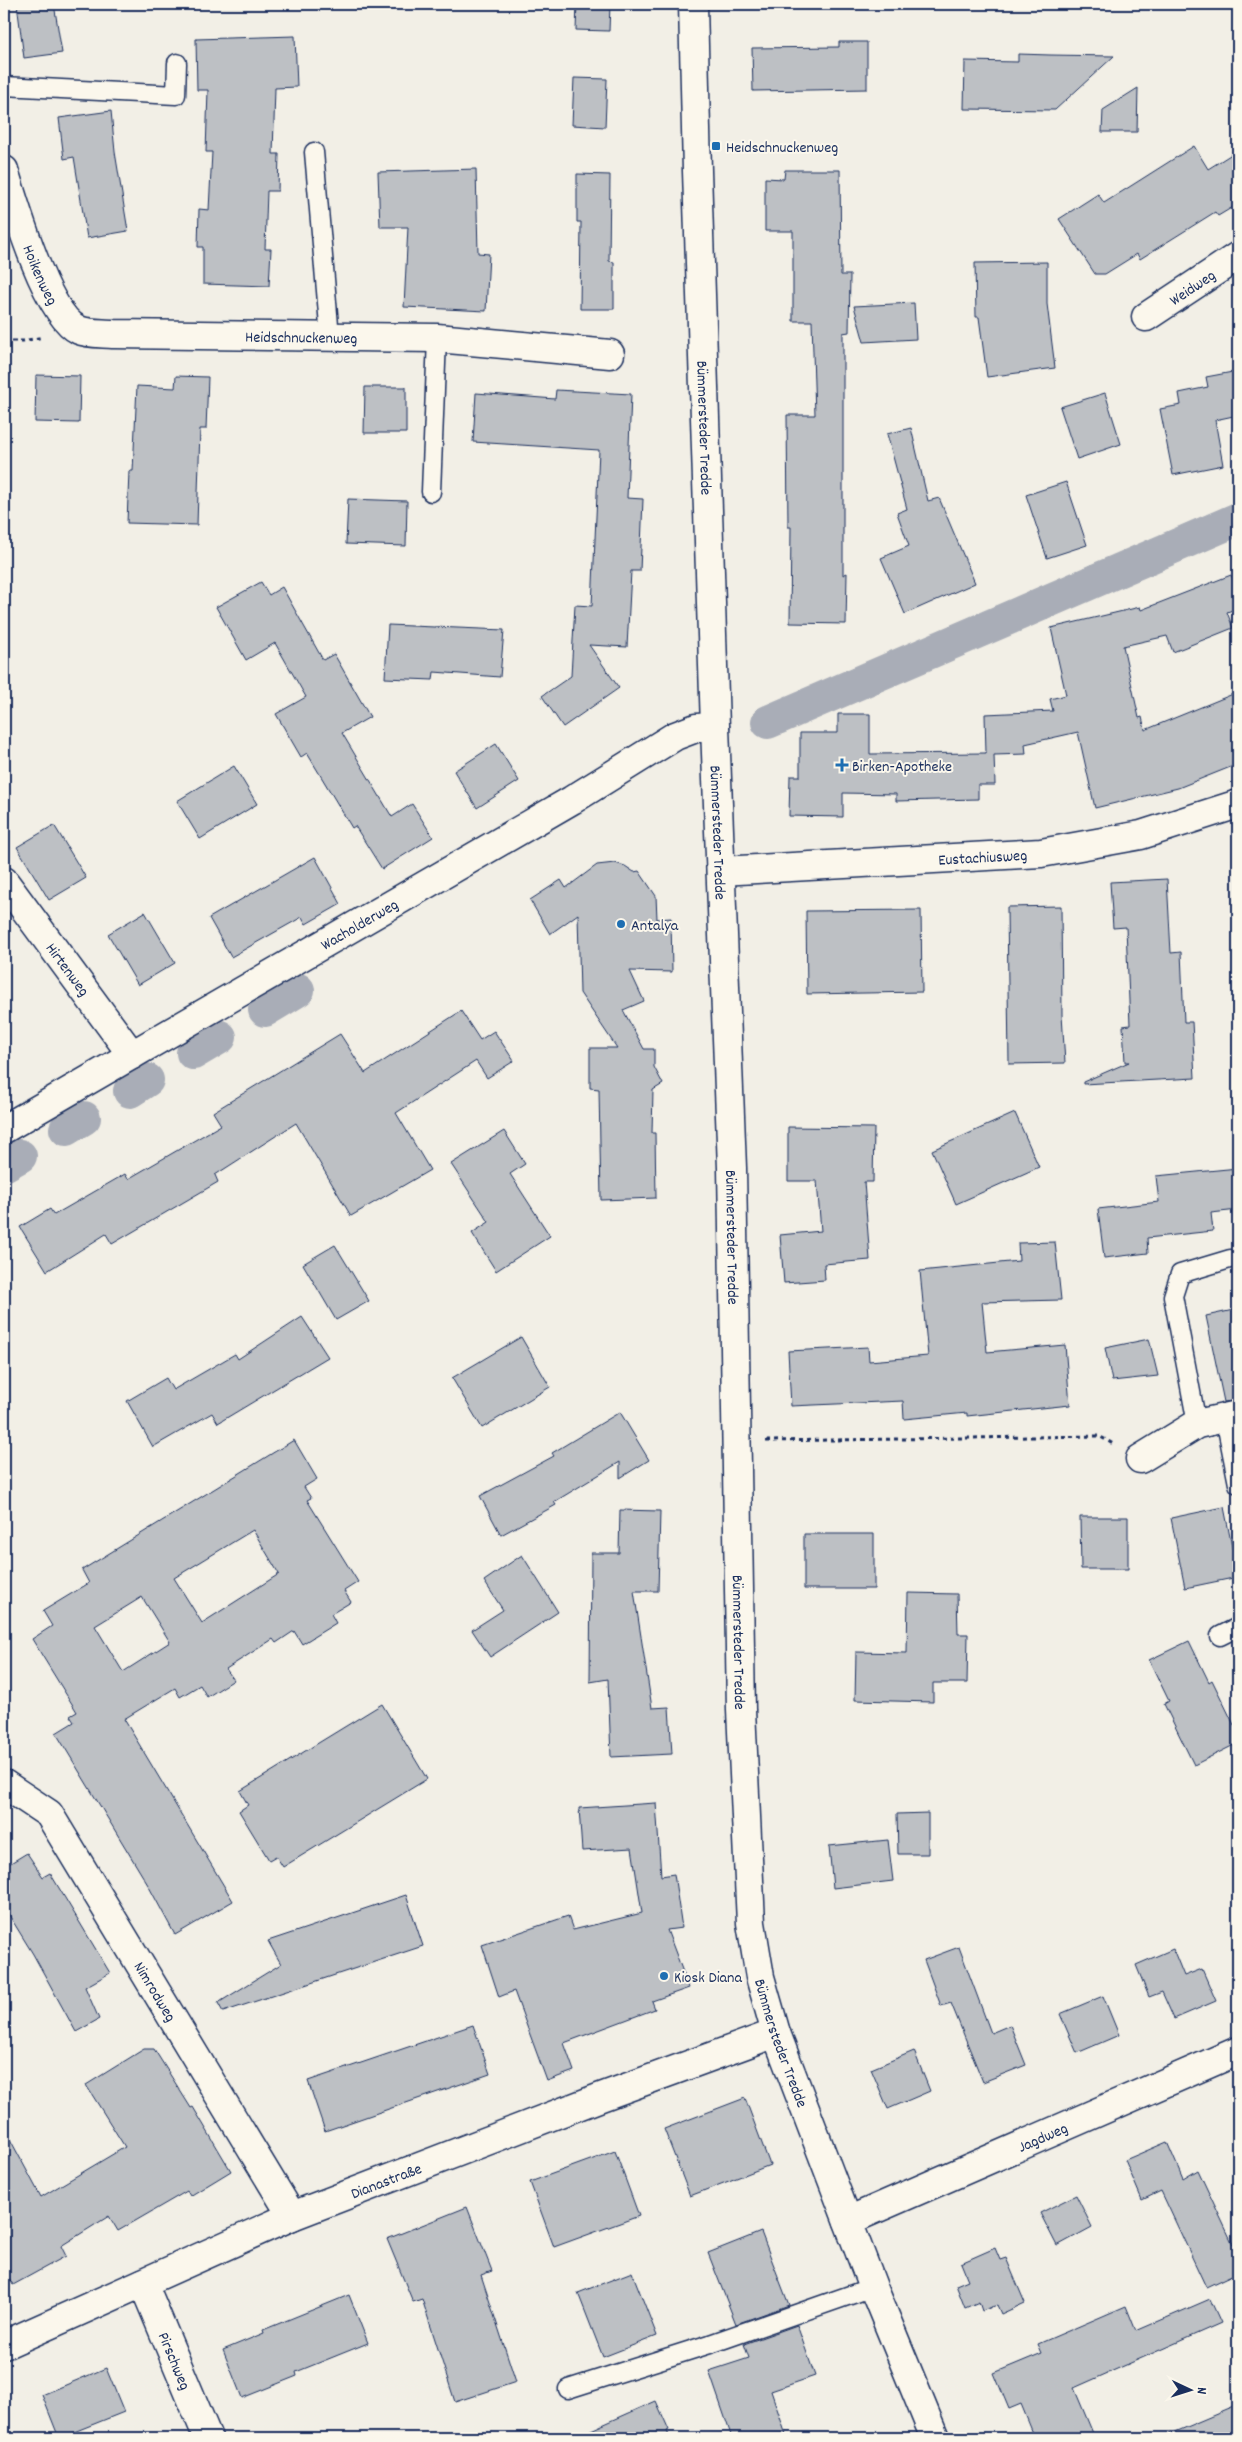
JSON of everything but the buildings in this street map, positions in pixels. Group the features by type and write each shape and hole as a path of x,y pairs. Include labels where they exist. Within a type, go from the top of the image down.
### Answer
{"street":[{"name":"Bümmersteder Tredde","path":"693,4 696,162 732,1168 741,1710 751,1922 760,1977 776,2033 848,2221 935,2438"},
{"name":"Hoikenweg","path":"4,170 20,224 53,300 66,319"},
{"name":"Weidweg","path":"1146,318 1238,256"},
{"name":"Heidschnuckenweg","path":"66,319 79,330 113,334 437,338 610,354"},
{"name":"Wacholderweg","path":"4,1129 572,800 675,736 696,728 715,727"},
{"name":"Eustachiusweg","path":"721,870 1041,853 1141,835 1238,804"},
{"name":"Hirtenweg","path":"4,881 132,1055"},
{"path":"1140,1459 1198,1424 1232,1417"},
{"name":"Nimrodweg","path":"4,1784 49,1814 292,2216"},
{"name":"Dianastraße","path":"4,2345 292,2216 592,2100 776,2033"},
{"name":"Jagdweg","path":"848,2221 1238,2051"},
{"name":"Pirschweg","path":"143,2283 208,2438"}],"lane":[{"path":"4,86 176,95 177,63"},
{"path":"314,152 330,337"},
{"path":"431,492 437,338"},
{"path":"1198,1424 1173,1296 1180,1274 1230,1259"},
{"path":"1232,1417 1238,1484"},
{"path":"1220,1636 1238,1627"},
{"path":"568,2389 710,2344 874,2287"}],"path":[{"path":"4,341 23,341 51,334 66,319"},
{"path":"738,1441 942,1440 1099,1436 1140,1459"}],"waterway":[{"path":"768,722 1238,519"},
{"path":"265,1010 298,990"},
{"path":"193,1053 220,1037"},
{"path":"130,1091 147,1080"},
{"path":"66,1129 84,1118"},
{"path":"4,1165 20,1156"}],"place":[{"name":"Heidschnuckenweg","path":"716,146"},
{"name":"Birken-Apotheke","path":"842,765"},
{"name":"Antalya","path":"621,924"},
{"name":"Kiosk Diana","path":"664,1976"}]}
